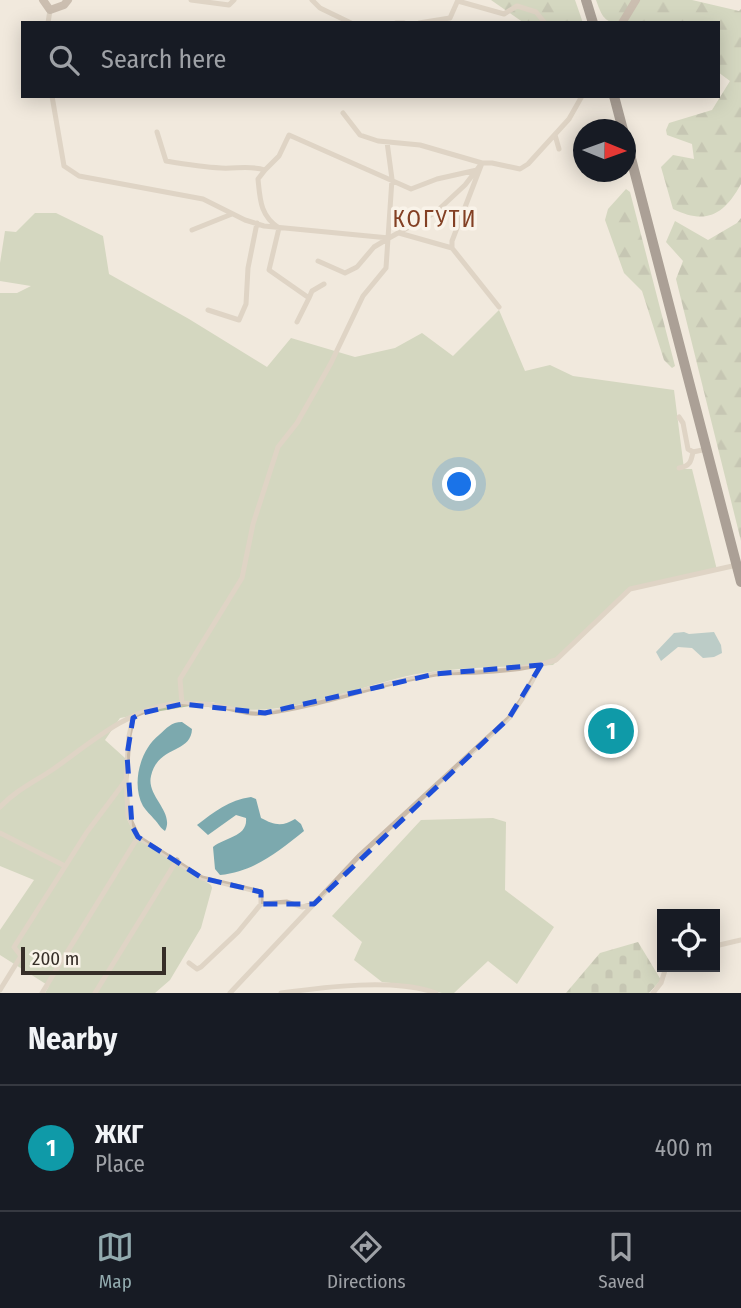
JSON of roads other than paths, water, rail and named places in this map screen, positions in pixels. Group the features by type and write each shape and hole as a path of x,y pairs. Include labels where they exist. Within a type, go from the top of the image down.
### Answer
{"highway":[{"path":"586,0 592,21"},
{"path":"615,98 620,119"},
{"path":"636,181 741,582"}],"street":[{"path":"43,0 50,10 48,21"},
{"path":"50,10 64,5 68,0"},
{"path":"191,0 229,5 234,0"},
{"path":"312,0 320,8 347,21"},
{"path":"623,21 636,0"},
{"path":"426,21 450,18 458,1 504,14 517,6 536,12 543,21"},
{"path":"52,98 64,166 72,173 93,180 203,199 232,214 279,228 304,228 389,239"},
{"path":"343,113 360,135 387,142 421,145 482,163 520,169 569,119 581,98"},
{"path":"157,132 166,161 265,170"},
{"path":"279,228 268,221 260,201 258,178 279,156 289,135 411,189 437,179 477,170"},
{"path":"555,135 559,149"},
{"path":"182,704 180,679 242,578 253,524 278,447 296,423 331,363 363,296 386,268 392,179 387,142"},
{"path":"317,261 345,273 356,267 373,247 436,212 465,185 482,163"},
{"path":"452,248 452,241 482,163"},
{"path":"192,230 232,214"},
{"path":"208,310 239,320 246,303 248,268 257,223"},
{"path":"279,228 269,270 309,298"},
{"path":"399,233 452,248 499,307"},
{"path":"297,322 312,291 324,284"},
{"path":"679,417 688,449 692,452"},
{"path":"692,452 707,449"},
{"path":"679,468 690,463 692,452"},
{"path":"0,807 11,795 51,770 92,739 142,713 170,704 182,704 215,705 246,714 265,713 422,676 541,665 556,660 630,589 737,565"},
{"path":"230,993 359,854 509,718 541,665"},
{"path":"133,718 126,780 128,815 138,837 202,878 261,892 261,904 239,932 201,967 197,969 189,962"},
{"path":"0,990 22,956 14,947 65,866 126,780"},
{"path":"0,833 65,866"},
{"path":"42,993 138,837"},
{"path":"95,993 177,860"},
{"path":"261,904 287,902 302,907 314,904"},
{"path":"720,945 741,940"},
{"path":"653,993 661,983 664,972"},
{"path":"284,993 341,986 402,986 436,993"}],"water":[{"path":"714,632 722,653 703,658 692,648 678,647 661,661 656,652 674,633"},
{"path":"182,722 192,729 190,737 186,743 160,759 151,776 152,790 166,817 165,831 143,806 139,797 139,768 152,741 169,726"},
{"path":"251,797 256,799 261,818 278,824 295,819 304,831 255,865 220,875 215,869 213,847 240,833 246,824 246,818 236,815 208,835 197,825 229,804"}],"place":[{"name":"ЖКГ","path":"611,731"}],"district":[{"name":"КОГУТИ","path":"435,219"}]}
